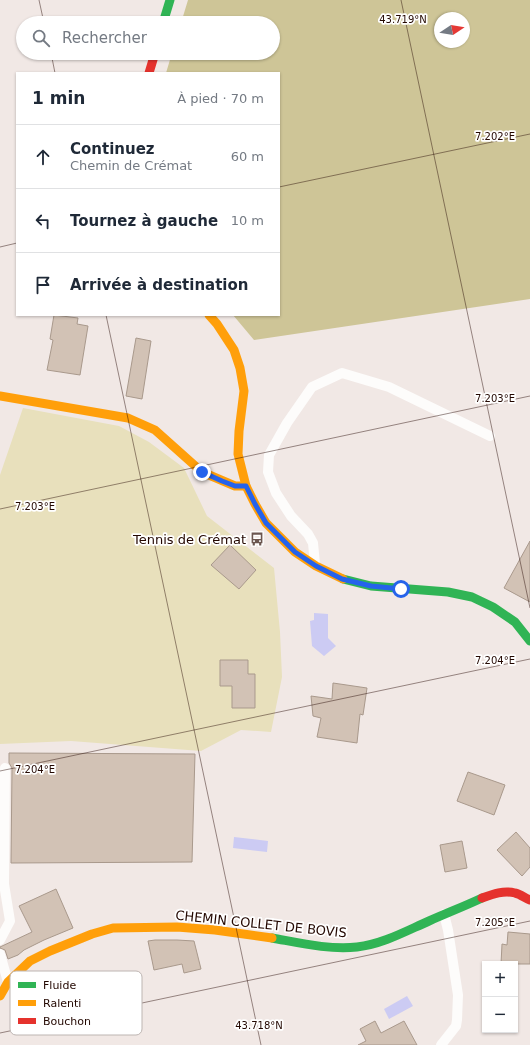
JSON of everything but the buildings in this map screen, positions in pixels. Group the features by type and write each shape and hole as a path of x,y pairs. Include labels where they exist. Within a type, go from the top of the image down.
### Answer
{"street":[{"path":"165,16 170,0"},
{"path":"149,72 153,60"},
{"path":"210,316 234,350 240,368 244,391 239,430 238,454 246,486 266,523 295,552 316,566 342,579 371,586 448,592 472,597 493,607 515,622 530,641"},
{"path":"0,396 128,418 155,430 202,472 235,486 246,486"},
{"name":"CHEMIN COLLET DE BOVIS","path":"20,971 30,961 92,934 113,928 177,927 215,930 344,948 374,944 493,894 503,892 515,893 530,900"},
{"name":"CHEMIN COLLET DE BOVIS","path":"0,996 8,982"}],"lane":[{"path":"316,566 313,543 308,534 291,516 276,493 268,472 269,455 287,423 312,387 342,373 389,387 490,436"},
{"path":"0,940 10,921 4,884 6,768"},
{"path":"441,1045 456,1026 458,995 448,930 444,914"},
{"path":"0,954 8,982"}],"shaded area":[{"path":"188,0 530,0 530,299 254,340 234,316 280,316 280,72 166,72 170,60 280,60 280,16 183,16"},
{"path":"23,408 119,426 149,442 184,468 207,516 274,568 280,632 282,677 271,732 241,730 201,751 71,741 0,744 0,475"}],"water":[{"path":"314,613 328,614 328,638 336,646 324,656 312,646 310,621 314,620"},
{"path":"234,837 268,841 267,852 233,848"},
{"path":"407,996 413,1006 389,1019 384,1009"}],"traffic: fast":[{"path":"165,16 170,0"},
{"path":"343,579 371,586 448,592 472,597 493,607 515,622 530,641"},
{"path":"272,938 325,947 357,947 394,937 482,898"}],"traffic: slow":[{"path":"210,316 234,350 240,368 244,391 238,454 246,486 255,504 266,523 295,552 316,566 343,579"},
{"path":"0,396 128,418 155,430 202,472 235,486 246,486"},
{"path":"20,971 30,961 50,951 92,934 113,928 177,927 215,930 272,938"},
{"path":"0,996 10,980"}],"traffic: jam":[{"path":"149,72 153,60"},
{"path":"482,898 503,892 511,892 530,900"}],"place":[{"name":"Tennis de Crémat","path":"257,539"}],"route":[{"path":"202,472 235,486 246,486 266,523 295,552 316,566 342,579 371,586 401,589"}]}
